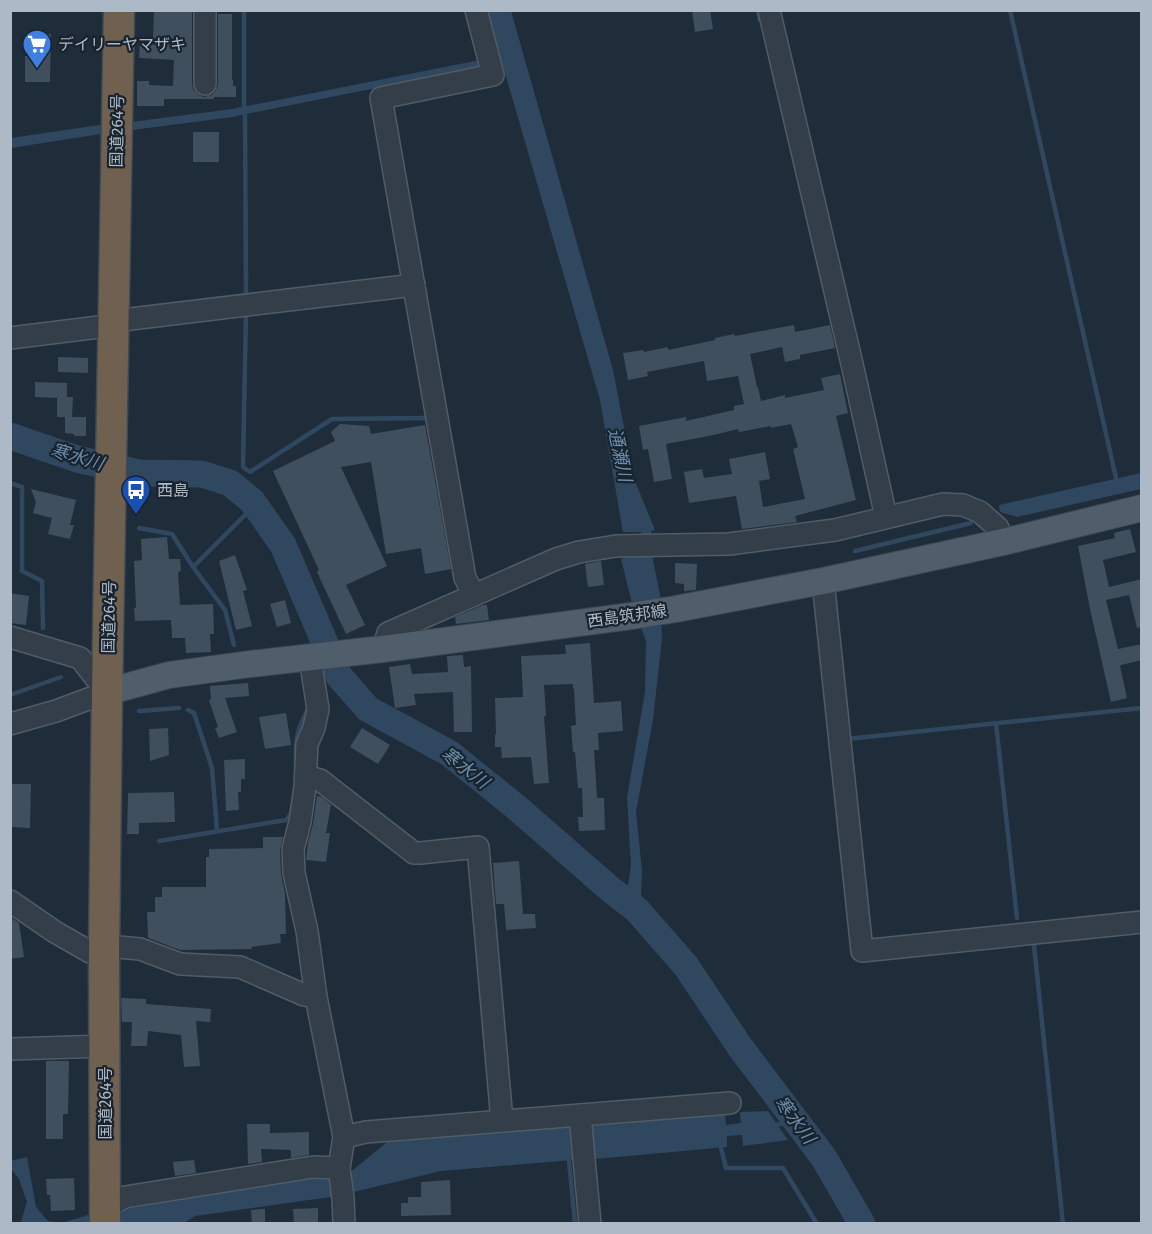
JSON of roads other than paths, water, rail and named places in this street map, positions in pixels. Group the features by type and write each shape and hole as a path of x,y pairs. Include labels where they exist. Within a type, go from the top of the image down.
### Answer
{"highway":[{"name":"国道264号","path":"105,1215 104,955 107,692 119,10"}],"main road":[{"name":"西島筑邦線","path":"107,692 169,675 383,649 667,610 823,581 1003,542 1142,508"}],"street":[{"path":"205,10 205,84"},
{"path":"474,595 465,578 381,98 493,75 476,10"},
{"path":"769,10 886,517"},
{"path":"10,338 99,327 114,321 414,285"},
{"path":"383,649 388,633 556,559 579,552 647,544 729,544 835,530 943,504 963,505 980,512 998,528 1003,542"},
{"path":"823,581 862,951 1142,922"},
{"path":"10,637 80,658 107,692 56,711 10,724"},
{"path":"310,658 318,709 314,728 307,744 306,776 300,822 293,849 294,873 307,931 316,997 344,1137 340,1170 344,1198 344,1224"},
{"path":"306,776 320,780 414,852 478,847 502,1121"},
{"path":"10,901 55,932 90,952 104,955 118,947 140,949 180,964 240,968 304,995 316,997"},
{"path":"10,1049 105,1046"},
{"path":"344,1137 366,1132 502,1121 582,1133 730,1103"},
{"path":"582,1133 590,1224"},
{"path":"105,1215 125,1197 313,1167 340,1170"}],"water":[{"name":"通瀬川","path":"487,11 511,11 613,370 634,479 655,530 651,531 652,555 660,595 662,638 653,720 636,812 642,871 641,899 628,886 631,865 627,797 645,692 646,641 631,599 621,559 641,555 641,532 623,532 600,400"},
{"path":"480,60 481,67 233,117 132,130 131,122 232,109"},
{"path":"106,124 107,133 11,148 11,138"},
{"path":"1141,473 1141,489 1017,517 1000,512 999,505"},
{"path":"768,1111 788,1140 743,1146 742,1135 727,1136 727,1147 595,1159 593,1147 573,1149 573,1160 441,1171 337,1196 195,1216 184,1223 120,1223 120,1210 313,1177 347,1175 387,1142 570,1126 572,1138 593,1136 592,1125 725,1113 726,1125 741,1123 740,1112"},
{"path":"27,1157 36,1207 48,1221 62,1223 19,1223 27,1202 19,1179 11,1169 10,1161"},
{"path":"94,1213 94,1223 62,1223"}],"waterway":[{"path":"244,10 244,107"},
{"path":"758,10 760,20"},
{"path":"1010,10 1116,478"},
{"path":"245,114 246,299"},
{"path":"246,312 243,467 250,472 332,419 430,418"},
{"name":"寒水川","path":"10,436 77,459 139,473 202,474 230,483 252,501 283,545 339,676 368,709 449,753 637,910 686,966 740,1047 824,1158 862,1224"},
{"path":"10,483 22,487 22,571 42,581 43,628"},
{"path":"139,528 172,534 193,567 250,510 252,501"},
{"path":"855,551 971,523"},
{"path":"193,567 225,610 234,645"},
{"path":"10,695 61,677"},
{"path":"139,711 179,708"},
{"path":"847,739 1142,708"},
{"path":"188,710 194,713 212,768 217,831"},
{"path":"296,762 297,735 307,711"},
{"path":"996,723 1017,918"},
{"path":"159,841 286,820 292,809"},
{"path":"1034,945 1063,1224"},
{"path":"773,1125 797,1122"},
{"path":"721,1148 726,1168 783,1168 817,1224"},
{"path":"569,1161 575,1224"}],"place":[{"name":"デイリーヤマザキ","path":"37,70"},
{"name":"西島","path":"136,516"}]}
